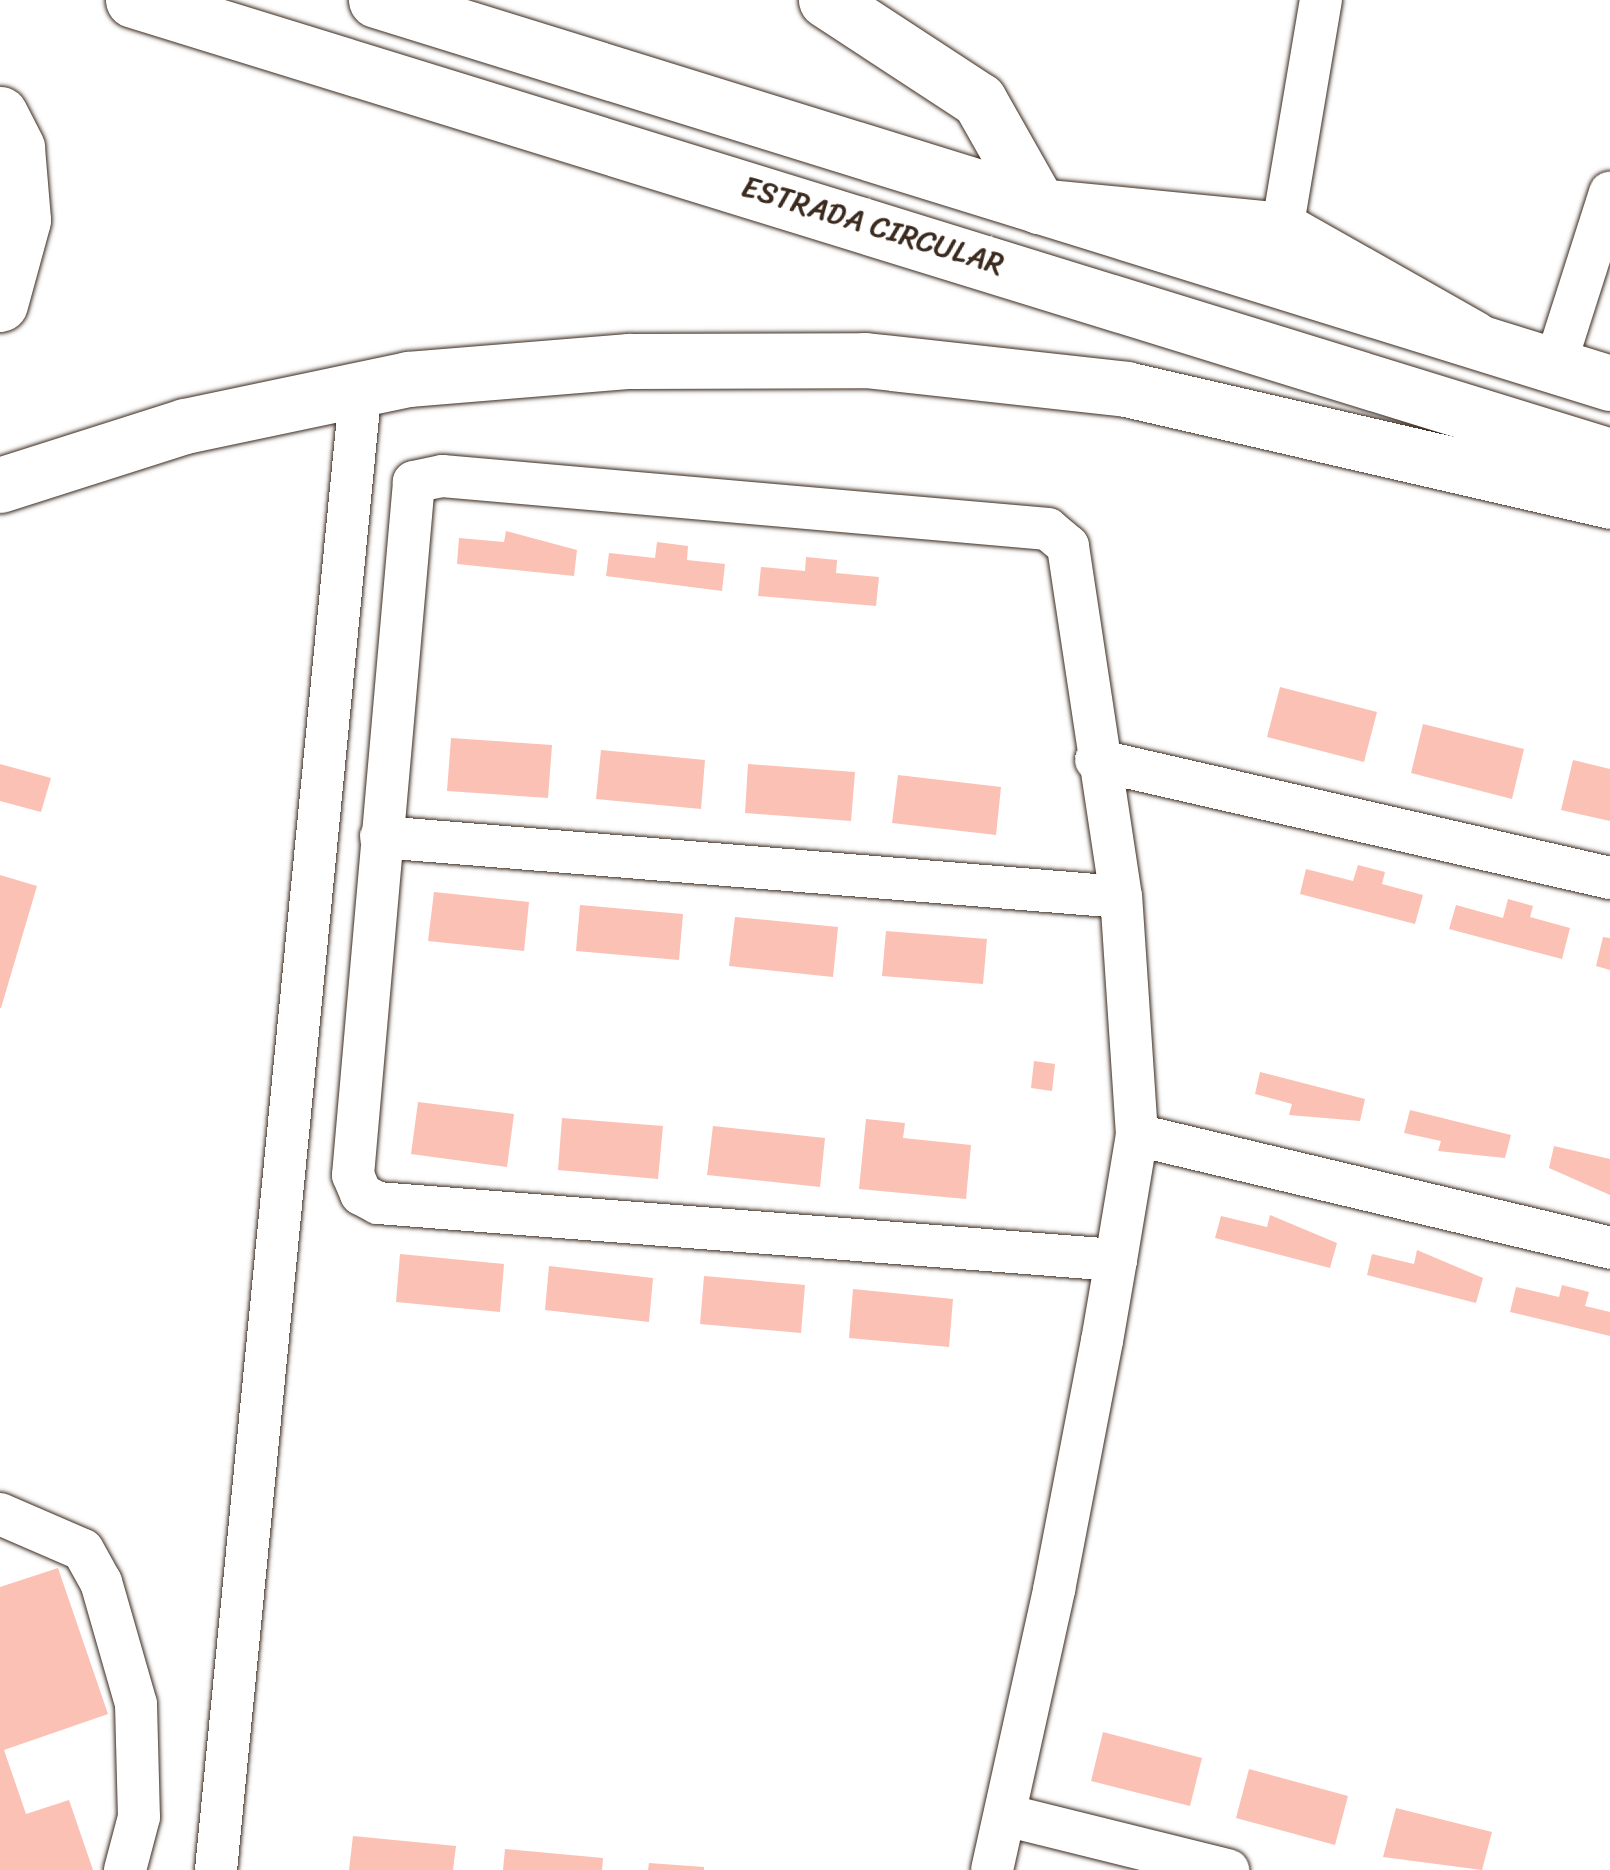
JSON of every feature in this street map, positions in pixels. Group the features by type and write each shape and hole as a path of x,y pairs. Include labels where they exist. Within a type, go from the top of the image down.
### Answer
{"main road":[{"name":"ESTRADA CIRCULAR","path":"134,0 1610,456"},
{"path":"376,0 1610,383"},
{"path":"826,0 979,100 1039,206"},
{"path":"0,114 17,148 23,220 0,304"},
{"path":"1039,206 1282,230 1474,338"},
{"path":"0,485 185,426 360,387 629,361 865,360 1126,389 1610,501"}],"street":[{"path":"1282,230 1321,0"},
{"path":"1555,366 1610,193"},
{"path":"216,1870 360,387"},
{"path":"992,1870 1010,1816 1116,1260 1137,1135 1120,897 1096,760 1068,546 1048,529 427,477 406,496 352,1175 360,1194 378,1203 1116,1260"},
{"path":"1096,760 1610,878"},
{"path":"381,838 1120,897"},
{"path":"1137,1135 1610,1248"},
{"path":"0,1514 83,1550 101,1582 136,1704 139,1817 126,1870"},
{"path":"1010,1816 1228,1870"}],"building":[{"path":"506,531 577,550 574,576 457,564 459,538 504,542"},
{"path":"657,542 688,546 687,560 725,564 722,591 606,576 609,553 655,558"},
{"path":"806,557 837,560 836,573 879,577 876,606 758,596 761,567 805,571"},
{"path":"1280,687 1377,712 1364,762 1267,737"},
{"path":"1423,724 1524,749 1512,799 1411,773"},
{"path":"451,738 552,745 548,798 447,791"},
{"path":"601,750 705,760 701,809 596,799"},
{"path":"1573,760 1610,769 1610,821 1561,810"},
{"path":"0,764 51,778 41,812 0,801"},
{"path":"748,764 855,772 851,821 745,813"},
{"path":"898,775 1001,787 996,835 892,823"},
{"path":"1358,865 1385,872 1382,884 1423,895 1415,924 1300,894 1306,869 1353,881"},
{"path":"0,875 37,886 1,1008 0,1008"},
{"path":"434,892 529,902 524,951 428,941"},
{"path":"1508,899 1533,906 1530,917 1570,928 1562,959 1449,929 1456,905 1503,918"},
{"path":"580,905 683,914 679,960 576,951"},
{"path":"735,917 838,927 833,977 729,966"},
{"path":"886,931 987,939 983,984 882,976"},
{"path":"1603,937 1610,938 1610,970 1596,966"},
{"path":"1034,1061 1055,1064 1052,1091 1031,1088"},
{"path":"1260,1072 1365,1099 1360,1121 1289,1115 1292,1104 1255,1094"},
{"path":"418,1102 514,1114 507,1167 411,1154"},
{"path":"1410,1110 1511,1135 1505,1158 1438,1151 1441,1141 1404,1133"},
{"path":"562,1118 663,1126 658,1179 558,1170"},
{"path":"866,1119 905,1123 903,1138 971,1145 966,1199 859,1189"},
{"path":"713,1126 825,1138 820,1187 707,1175"},
{"path":"1554,1146 1610,1159 1610,1195 1549,1168"},
{"path":"1270,1215 1337,1243 1330,1268 1215,1238 1221,1216 1267,1227"},
{"path":"1417,1250 1483,1278 1476,1303 1367,1275 1372,1254 1414,1264"},
{"path":"400,1254 504,1264 500,1312 396,1302"},
{"path":"549,1266 653,1278 649,1322 545,1310"},
{"path":"704,1276 805,1285 801,1333 700,1324"},
{"path":"1562,1285 1589,1292 1585,1306 1610,1312 1610,1336 1510,1312 1516,1287 1559,1297"},
{"path":"853,1289 953,1299 949,1347 849,1338"},
{"path":"58,1568 108,1714 4,1750 26,1814 69,1800 93,1870 0,1870 0,1587"},
{"path":"1103,1732 1202,1758 1190,1806 1091,1781"},
{"path":"1249,1769 1348,1796 1335,1845 1236,1818"},
{"path":"1396,1808 1492,1832 1482,1870 1383,1857"},
{"path":"353,1836 456,1846 453,1870 349,1870"},
{"path":"505,1849 603,1858 602,1870 503,1870"},
{"path":"649,1863 704,1867 704,1870 648,1870"}]}
